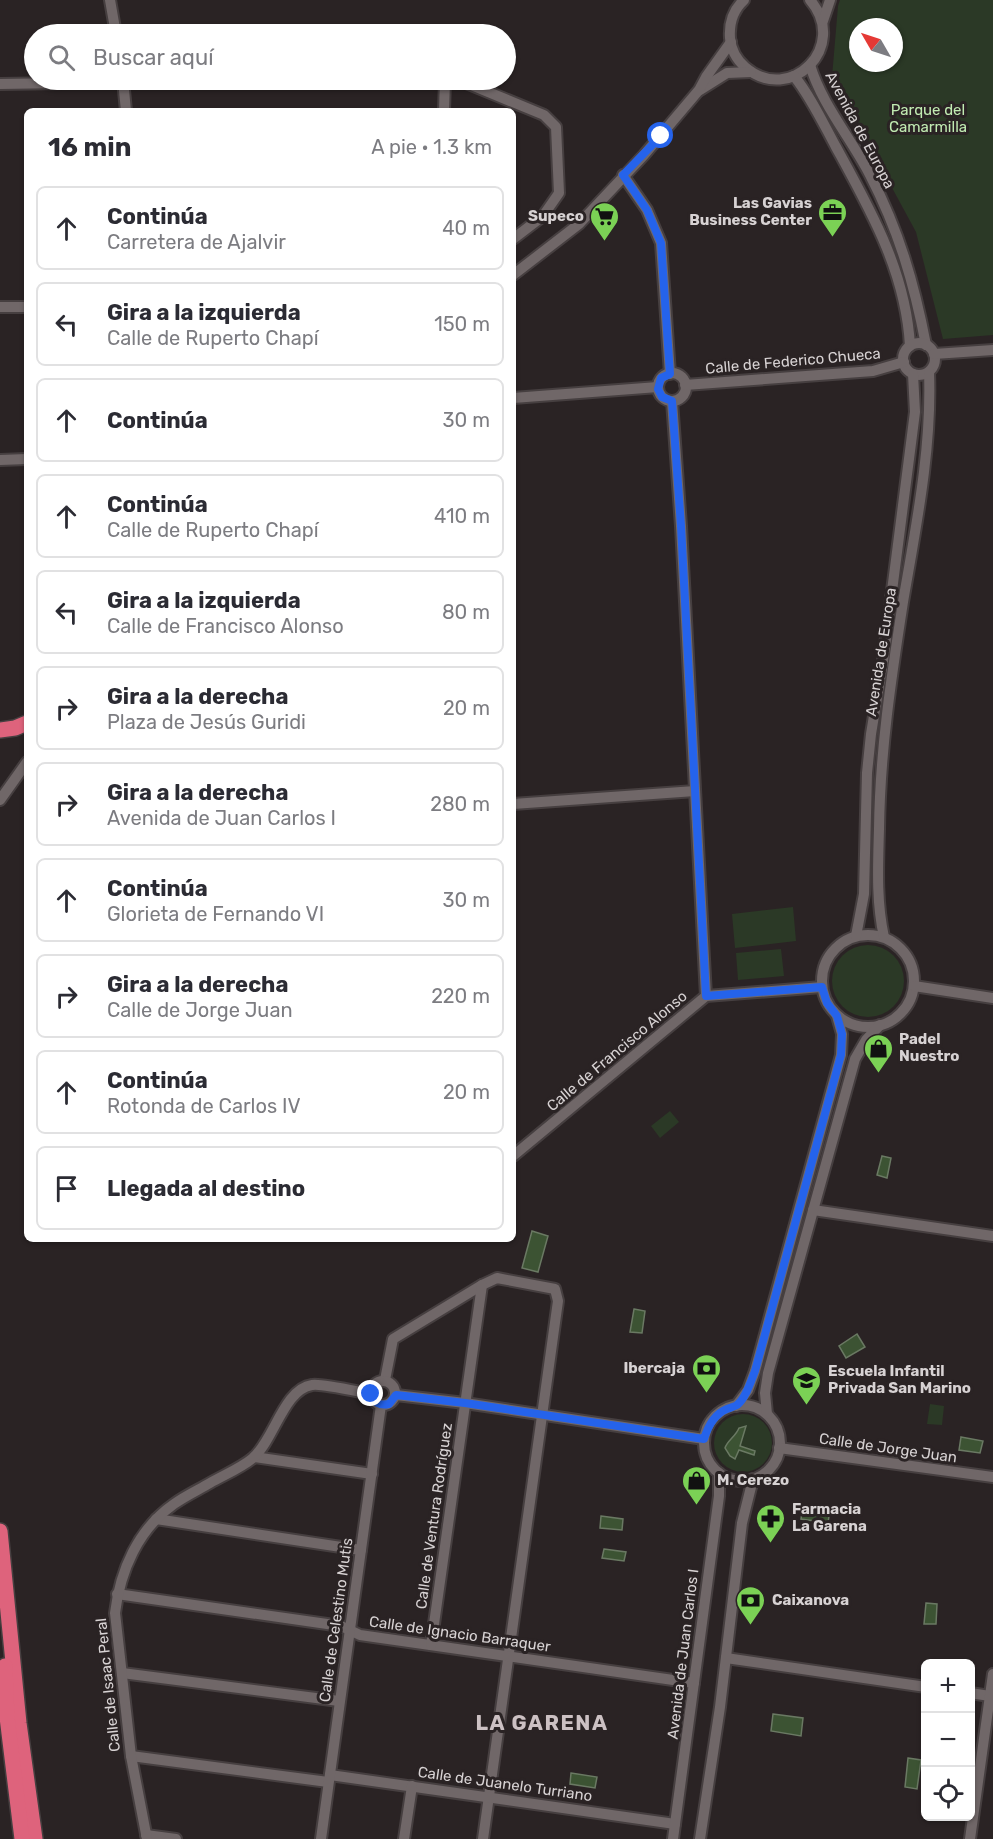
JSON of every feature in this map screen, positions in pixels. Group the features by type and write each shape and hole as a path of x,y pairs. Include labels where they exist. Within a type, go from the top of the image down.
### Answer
{"highway":[{"path":"0,730 24,724"},
{"path":"0,1533 6,1717 22,1839"},
{"path":"0,1533 19,1723 35,1839"},
{"path":"0,1740 12,1839"}],"street":[{"path":"110,0 114,24"},
{"path":"728,0 734,14"},
{"path":"744,0 734,14 730,27 731,42 738,60 751,72 767,79 780,80 794,76 810,65 820,51 824,33 823,24 819,11 810,0"},
{"path":"823,24 825,10 830,0"},
{"path":"516,273 579,224 644,155 699,90 731,42"},
{"name":"Avenida de Europa","path":"810,65 818,86 870,175 905,255 926,345"},
{"path":"699,90 727,73 751,72"},
{"name":"Avenida de Europa","path":"794,76 806,92 857,184 893,259 904,298 910,346"},
{"path":"0,84 24,83"},
{"path":"125,90 126,108"},
{"path":"444,108 445,90"},
{"path":"483,90 544,115 556,127 559,193 553,205 543,216 516,236"},
{"path":"623,175 647,210 661,243 670,374"},
{"path":"0,308 24,307"},
{"path":"926,345 934,354 934,364 929,372 921,375 913,374 904,362 905,353 910,346 926,345"},
{"path":"934,354 993,350"},
{"name":"Calle de Federico Chueca","path":"685,385 873,372 904,362"},
{"name":"Avenida de Europa","path":"884,937 879,916 878,894 880,773 930,412 929,372"},
{"path":"670,374 681,377 685,385 682,397 672,401 662,397 658,387 661,378 670,374"},
{"name":"Avenida de Europa","path":"856,936 864,894 867,773 871,734 883,661 915,412 913,374"},
{"path":"516,398 658,387"},
{"path":"672,401 681,526 706,996"},
{"path":"0,460 24,459"},
{"path":"0,800 24,766"},
{"path":"516,804 695,791"},
{"path":"736,1406 748,1390 755,1371 841,1055 842,1034 837,1016 827,1003 822,987 824,967 833,950 844,941 856,936 870,934 884,937 898,945 908,957 913,970 914,986 903,1011 893,1020 880,1025 864,1027 851,1024 837,1016"},
{"path":"914,986 993,998"},
{"name":"Calle de Francisco Alonso","path":"516,1154 706,996 822,987"},
{"path":"767,1414 765,1394 768,1373 855,1059 866,1040 880,1025"},
{"path":"813,1210 993,1236"},
{"path":"385,1380 393,1339 482,1285 497,1278 555,1289 558,1301 483,1839"},
{"name":"Calle de Ventura Rodríguez","path":"431,1645 482,1285"},
{"path":"385,1380 396,1389 396,1395 389,1404 381,1405 374,1402 371,1394 373,1386 385,1380"},
{"name":"Calle de Isaac Peral","path":"147,1837 131,1756 115,1613 117,1594 126,1564 156,1519 174,1504 254,1458 269,1438 285,1407 295,1394 312,1384 371,1394"},
{"path":"396,1395 465,1403 704,1439"},
{"name":"Calle de Celestino Mutis","path":"321,1839 381,1405"},
{"path":"736,1406 758,1409 767,1414 775,1424 779,1436 779,1448 771,1468 763,1475 741,1481 729,1479 719,1473 710,1464 705,1452 704,1439 715,1417 736,1406"},
{"name":"Calle de Jorge Juan","path":"779,1448 993,1478"},
{"path":"254,1458 372,1474"},
{"name":"Avenida de Juan Carlos I","path":"673,1839 719,1496 719,1473"},
{"path":"700,1839 726,1658 742,1523 753,1479"},
{"path":"156,1519 361,1550"},
{"name":"Calle de Ignacio Barraquer","path":"117,1594 341,1626 360,1635 694,1683"},
{"path":"726,1658 921,1686"},
{"path":"122,1673 339,1701"},
{"path":"970,1839 993,1674"},
{"path":"975,1694 990,1696"},
{"name":"Calle de Juanelo Turriano","path":"131,1756 412,1786 675,1824"},
{"path":"404,1839 412,1786"},
{"path":"147,1837 177,1839"}],"green space":[{"name":"Parque del Camarmilla","path":"840,0 993,0 993,335 943,339 916,232 832,77"},
{"path":"793,907 796,941 735,948 732,914"},
{"path":"875,945 894,955 902,967 904,981 902,995 894,1007 882,1015 861,1017 842,1007 834,995 832,974 842,955 854,947"},
{"path":"781,949 784,976 738,980 736,953"},
{"path":"670,1111 679,1122 660,1138 651,1126"},
{"path":"930,1404 944,1406 942,1425 927,1424"},
{"path":"737,1414 749,1414 764,1422 772,1437 772,1449 764,1464 749,1472 737,1472 722,1464 714,1449 714,1437 722,1422"}],"shaded area":[{"path":"882,1156 891,1158 887,1178 877,1175"},
{"path":"532,1231 548,1236 538,1272 522,1268"},
{"path":"634,1309 645,1311 642,1333 630,1332"},
{"path":"857,1334 865,1347 846,1358 839,1346"},
{"path":"746,1426 740,1446 755,1451 754,1455 739,1450 735,1459 725,1448 739,1428"},
{"path":"961,1437 983,1441 980,1453 959,1450"},
{"path":"803,1506 830,1509 828,1523 801,1519"},
{"path":"601,1516 623,1519 622,1530 600,1528"},
{"path":"604,1549 626,1552 624,1561 602,1558"},
{"path":"926,1603 937,1604 936,1624 924,1624"},
{"path":"773,1714 803,1718 801,1736 771,1731"},
{"path":"908,1758 921,1760 917,1789 905,1787"},
{"path":"571,1773 597,1777 595,1788 570,1784"}],"place":[{"name":"Las Gavias Business Center","path":"833,238"},
{"name":"Supeco","path":"605,242"},
{"name":"Padel Nuestro","path":"878,1074"},
{"name":"Ibercaja","path":"706,1394"},
{"name":"Escuela Infantil Privada San Marino","path":"807,1406"},
{"name":"M. Cerezo","path":"696,1506"},
{"name":"Farmacia La Garena","path":"771,1544"},
{"name":"Caixanova","path":"751,1626"}],"district":[{"name":"LA GARENA","path":"542,1722"}],"route":[{"path":"371,1394 374,1402 381,1405 389,1404 396,1395 465,1403 704,1439 715,1417 736,1406 748,1390 755,1371 841,1055 842,1034 837,1016 827,1003 822,987 706,996 681,526 672,401 662,397 658,389 661,378 670,374 661,243 647,210 623,175 661,136"}]}
